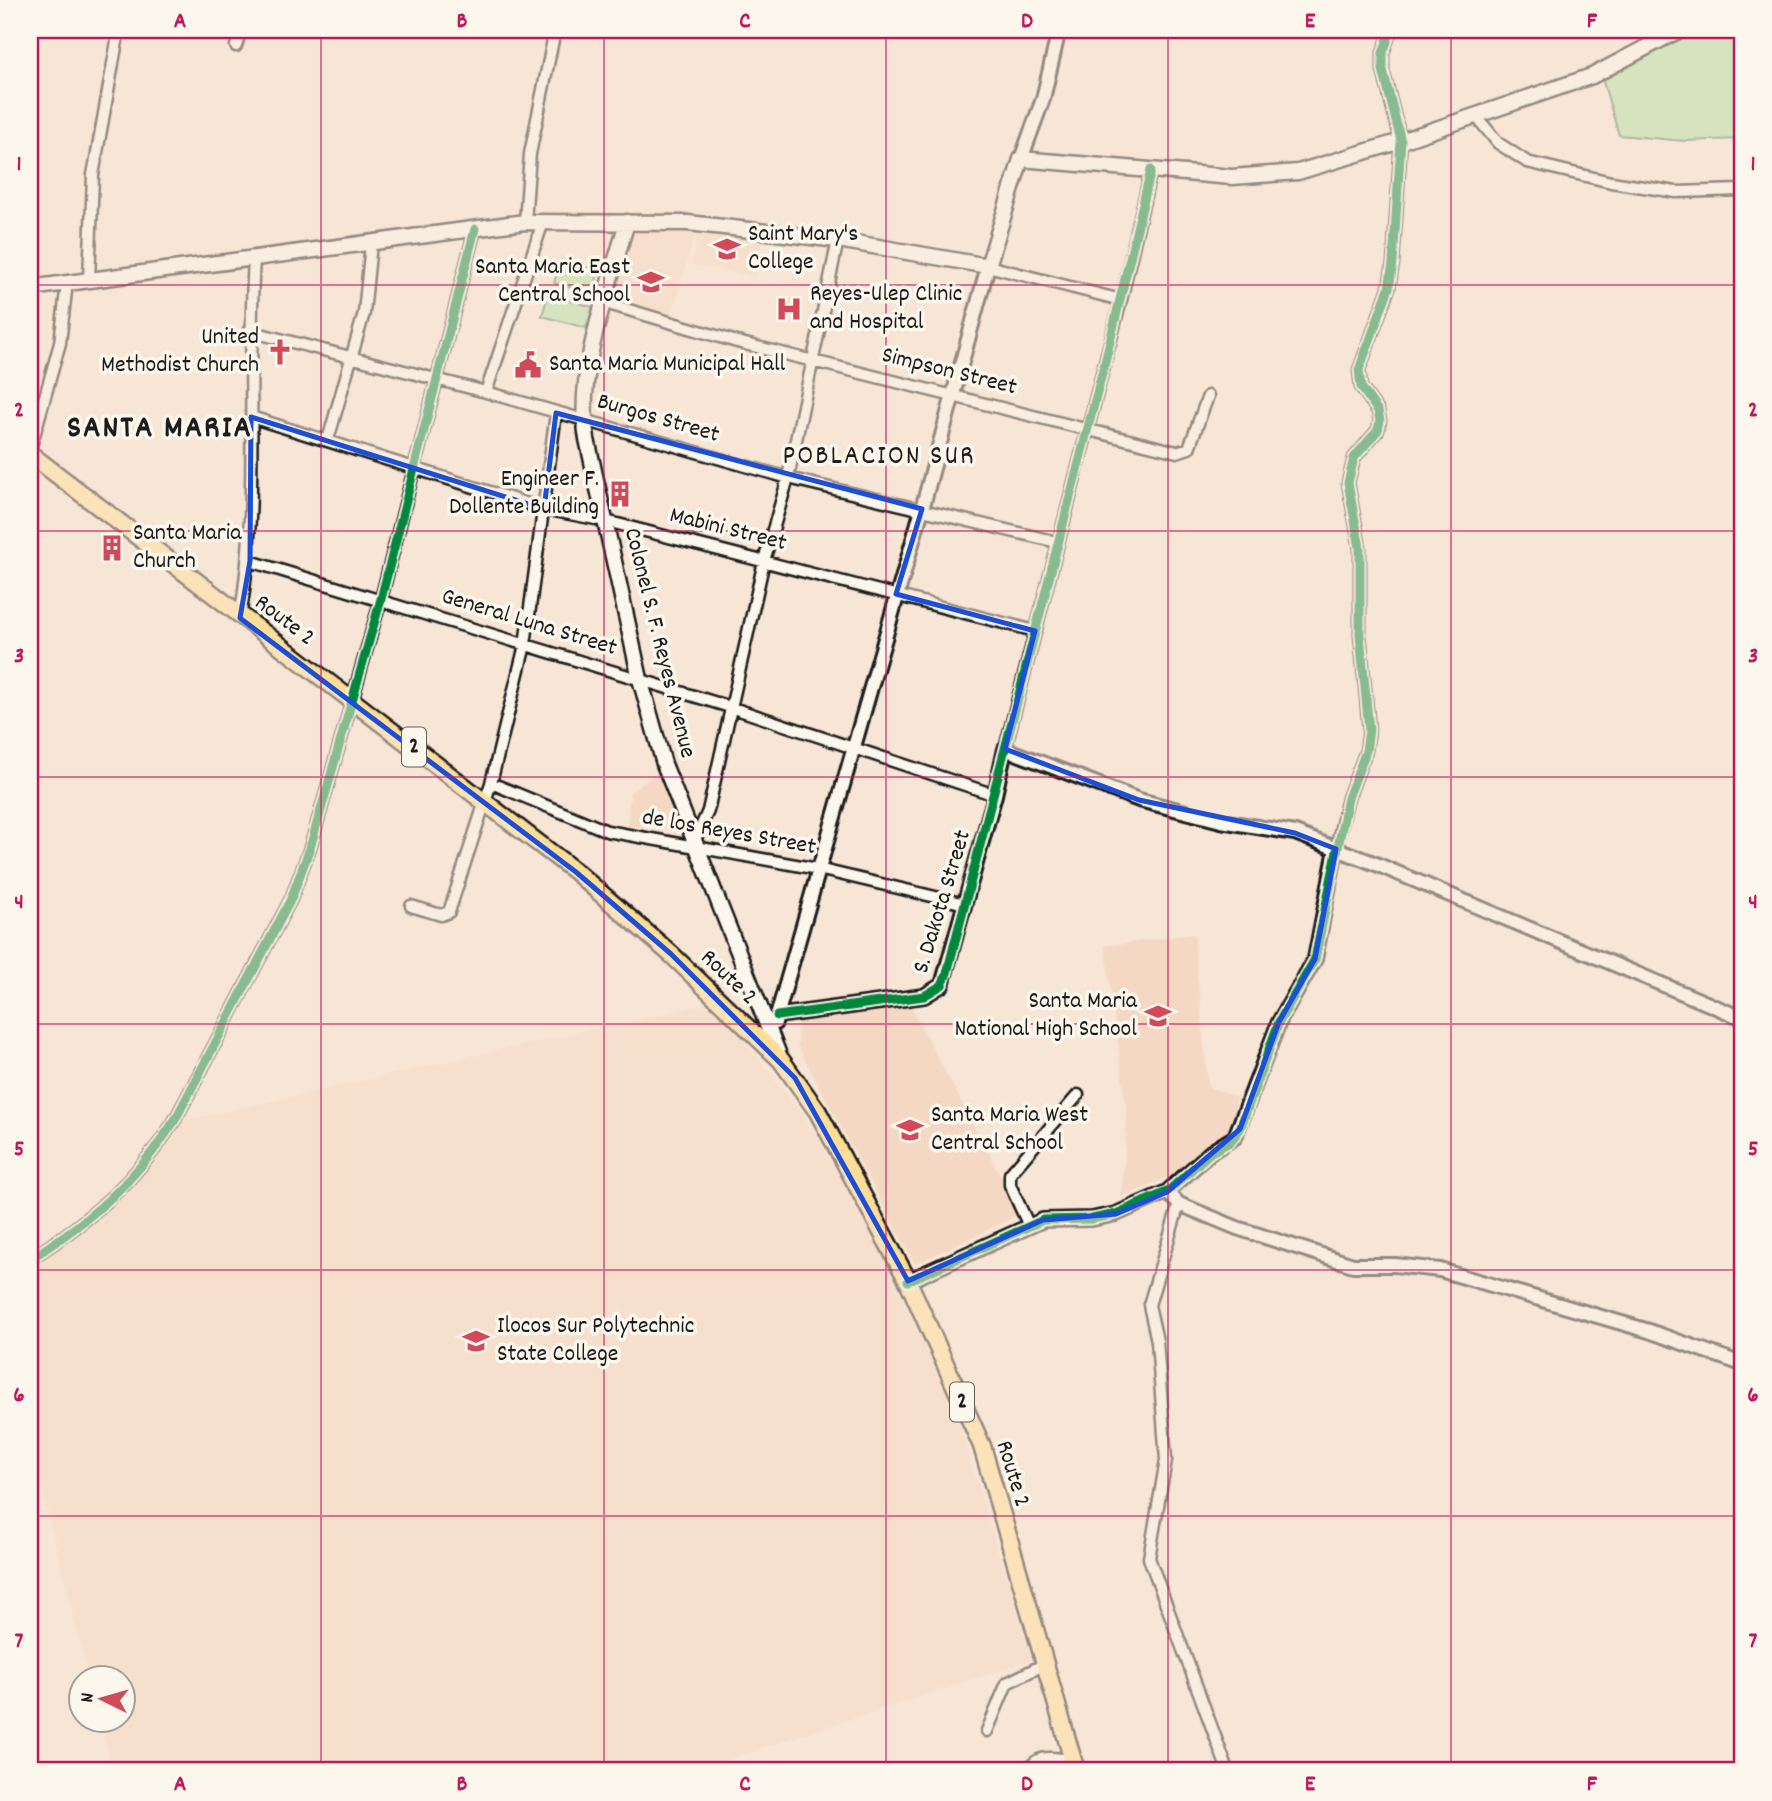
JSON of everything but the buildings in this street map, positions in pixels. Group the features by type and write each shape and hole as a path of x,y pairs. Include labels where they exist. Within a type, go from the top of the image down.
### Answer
{"highway":[{"name":"Route 2","path":"30,452 240,618 352,700 576,872 671,954 781,1060 818,1112 908,1281 982,1446 1074,1765"}],"main road":[{"path":"30,288 526,222 688,223 838,240 988,267 1021,159 1232,177 1298,173 1476,116 1591,75 1679,30"},
{"name":"Colonel S. F. Reyes Avenue","path":"627,222 591,358 584,420 640,679 664,764 781,1060"}],"street":[{"path":"89,280 93,175 119,30"},
{"path":"236,46 241,30"},
{"path":"526,222 530,154 555,30"},
{"path":"1021,159 1043,99 1059,30"},
{"path":"908,1281 1043,1220 1093,1219 1116,1214 1167,1192 1211,1152 1230,1142 1240,1129 1279,1022 1315,959 1340,850 1348,798 1366,751 1369,730 1360,635 1360,548 1348,483 1354,458 1380,425 1378,411 1361,387 1359,370 1388,288 1393,263 1401,141 1383,70 1383,53 1391,30"},
{"path":"1476,116 1498,143 1527,162 1611,182 1676,192 1742,190"},
{"path":"1150,170 1121,300 1005,749 1139,800 1221,821 1296,834 1340,850 1742,1018"},
{"path":"486,392 543,222"},
{"path":"30,1259 117,1195 141,1170 175,1120 291,899 310,848 381,599 475,229"},
{"path":"696,842 708,811 764,561 788,478 838,240"},
{"path":"328,440 354,359 364,313 371,244"},
{"path":"240,618 250,561 249,331 254,260"},
{"path":"772,1033 922,509 988,267 1121,300"},
{"path":"30,452 60,344 67,283"},
{"name":"Simpson Street","path":"605,303 813,360 1184,452 1208,396"},
{"name":"Burgos Street","path":"249,331 486,392 788,478 1057,542"},
{"path":"411,906 441,915 449,912 491,783 525,645 556,413"},
{"name":"Mabini Street","path":"251,417 544,509 764,561 1035,631"},
{"name":"General Luna Street","path":"250,561 730,707 852,750 995,795"},
{"name":"S. Dakota Street","path":"776,1016 910,999 934,992 947,973 1005,749"},
{"name":"de los Reyes Street","path":"491,783 607,831 696,842 965,904"},
{"path":"1029,1226 1010,1185 1010,1174 1078,1094"},
{"path":"1167,1192 1179,1205 1237,1228 1353,1265 1395,1265 1440,1270 1623,1323 1742,1364"},
{"path":"1179,1205 1149,1305 1157,1341 1166,1460 1149,1558 1228,1771"},
{"path":"987,1731 1007,1683 1045,1664"},
{"path":"1029,1771 1032,1763 1040,1758 1074,1765"}],"highlighted area":[{"path":"556,413 922,509 896,594 1035,631 1005,749 1139,800 1295,833 1336,849 1315,959 1279,1022 1240,1129 1167,1192 1116,1214 1043,1220 908,1281 795,1078 671,954 576,872 240,618 250,561 251,417 544,509"}],"shaded area":[{"name":"Saint Mary's College","path":"699,225 762,233 755,277 692,265"},
{"name":"Santa Maria East Central School","path":"652,229 695,234 671,318 614,299 633,230"},
{"path":"661,770 686,828 628,826 630,793"},
{"name":"Santa Maria National High School","path":"1194,934 1208,1087 1236,1097 1234,1126 1171,1176 1122,1197 1127,1114 1105,946"},
{"name":"Santa Maria West Central School","path":"907,1000 1021,1214 915,1264 798,1047 796,1013"},
{"name":"Ilocos Sur Polytechnic State College","path":"706,1004 732,1026 805,1117 878,1243 957,1418 1032,1660 691,1771 113,1771 103,1734 136,1734 136,1664 86,1664 30,1442 30,1264 126,1194 183,1121"}],"green space":[{"path":"1702,30 1742,30 1740,139 1685,141 1619,135 1601,75"},
{"path":"561,260 599,271 592,294 554,283"},
{"path":"548,295 593,307 586,328 542,316"}],"cycle path":[{"path":"908,1281 1043,1220 1092,1219 1116,1214 1167,1192 1211,1152 1230,1142 1240,1129 1279,1022 1315,959 1348,798 1366,751 1369,730 1360,635 1360,548 1348,483 1354,458 1378,430 1380,421 1378,411 1361,387 1359,370 1389,288 1393,263 1401,141 1383,70 1383,53 1391,30"},
{"path":"777,1016 924,996 942,985 1106,358 1151,170"},
{"path":"30,1259 111,1198 160,1142 175,1120 291,899 310,848 381,599 475,229"}],"place":[{"name":"Saint Mary's College","path":"727,249"},
{"name":"Santa Maria East Central School","path":"651,282"},
{"name":"Reyes-Ulep Clinic and Hospital","path":"789,309"},
{"name":"United Methodist Church","path":"280,352"},
{"name":"Santa Maria Municipal Hall","path":"528,365"},
{"name":"Engineer F. Dollente Building","path":"620,494"},
{"name":"Santa Maria Church","path":"112,548"},
{"name":"Santa Maria National High School","path":"1158,1016"},
{"name":"Santa Maria West Central School","path":"910,1130"},
{"name":"Ilocos Sur Polytechnic State College","path":"476,1341"}],"district":[{"name":"SANTA MARIA","path":"160,430"},
{"name":"POBLACION SUR","path":"879,458"}]}
